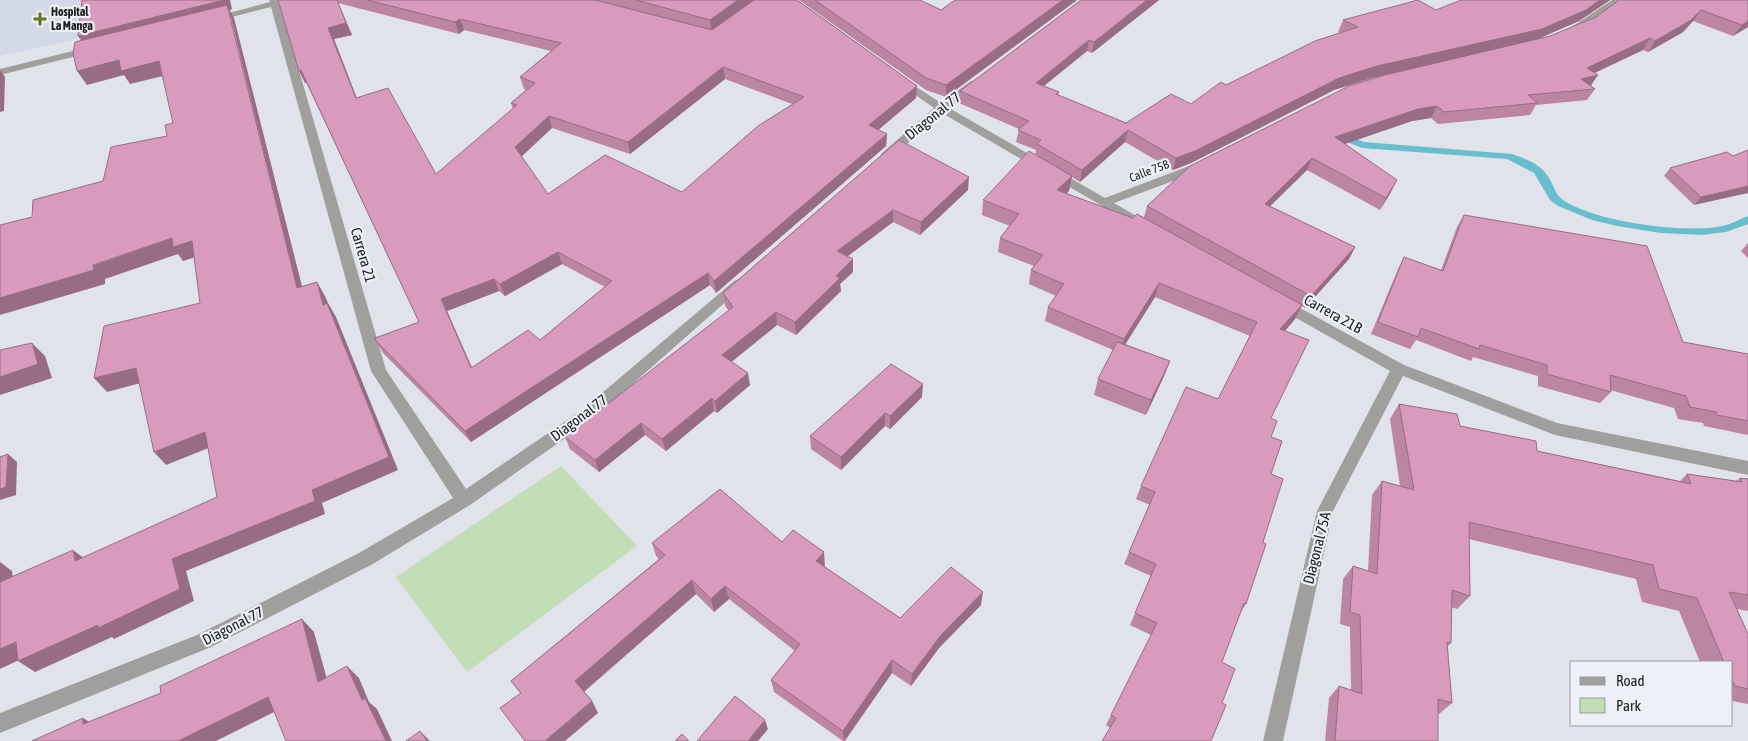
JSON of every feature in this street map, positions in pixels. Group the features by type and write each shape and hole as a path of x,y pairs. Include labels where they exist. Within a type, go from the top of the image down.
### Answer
{"street":[{"path":"203,22 274,2 289,0"},
{"path":"1566,33 1584,25 1619,0"},
{"name":"Carrera 21","path":"274,2 380,372 464,500"},
{"path":"0,72 106,46"},
{"path":"887,69 941,108 1155,232"},
{"name":"Diagonal 77","path":"873,167 941,108 987,74"},
{"name":"Calle 75B","path":"1103,203 1196,168 1213,159"},
{"name":"Diagonal 77","path":"0,723 204,641 365,559 464,500 588,414 753,271"},
{"name":"Carrera 21B","path":"1269,296 1399,369 1555,428 1748,468"},
{"name":"Diagonal 75A","path":"1274,741 1325,511 1399,369"}],"shaded area":[{"name":"Hospital La Manga","path":"0,0 83,0 78,39 0,56"}],"green space":[{"path":"561,466 637,546 467,672 396,577"}],"building":[{"path":"82,0 224,0 78,36"},
{"path":"278,0 337,0 346,23 328,28 356,98 388,88 436,174 517,105 511,103 535,83 520,77 561,43 460,19 455,22 367,0 594,0 712,30 754,0 797,0 917,86 869,125 887,134 714,281 708,273 465,431 376,341 375,338 419,322 301,70 299,71","holes":["723,67 804,97 758,126 682,192 605,155 548,194 515,147 549,116 628,142","558,252 612,281 540,340 528,330 471,368 441,299 494,279 500,284"]},
{"path":"636,0 738,0 710,20"},
{"path":"815,0 920,0 941,10 955,0 1063,0 946,85 926,78"},
{"path":"1081,0 1147,0 1094,42 1089,40 1036,83 1059,92 1056,94 1126,123 1171,94 1191,104 1221,82 1226,85 1315,41 1358,27 1343,20 1418,0 1436,10 1461,0 1600,0 1586,10 1542,29 1377,66 1339,78 1195,151 1176,158 1128,130 1082,170 1037,144 1041,140 1018,130 1029,121 960,91"},
{"path":"1619,0 1748,0 1748,21 1742,25 1701,10 1691,20 1655,41 1650,38 1587,68 1598,75 1581,79 1595,89 1528,95 1537,103 1444,112 1437,106 1418,109 1335,137 1397,180 1386,198 1312,158 1265,204 1355,247 1311,296 1147,206 1190,166 1349,86 1385,75 1550,36 1596,17"},
{"path":"227,5 297,288 317,282 323,305 327,303 389,457 312,490 315,501 172,559 180,589 98,628 98,625 18,661 16,642 0,649 0,582 73,550 75,561 217,497 205,432 154,452 136,368 94,378 104,326 200,303 192,241 173,247 172,238 93,265 94,270 0,298 0,225 32,217 33,200 103,181 111,147 167,136 165,125 173,123 159,61 121,71 119,60 77,71 73,53 75,42"},
{"path":"899,140 969,177 921,222 893,210 837,251 853,259 836,276 840,278 795,322 776,312 722,355 748,373 715,401 712,398 662,439 641,423 595,460 565,437 733,307 723,293"},
{"path":"1748,150 1748,186 1701,197 1670,168 1727,152 1733,156"},
{"path":"1029,151 1072,176 1057,190 1133,218 1137,214 1302,305 1280,329 1309,340 1271,418 1277,421 1271,437 1282,441 1271,474 1283,479 1263,542 1266,544 1246,604 1244,603 1222,662 1235,669 1222,703 1226,705 1211,741 1102,741 1116,718 1111,715 1157,623 1135,613 1156,564 1129,552 1155,492 1141,486 1186,387 1218,399 1257,322 1159,283 1124,339 1048,307 1064,284 1031,270 1043,255 1000,238 1019,214 983,200"},
{"path":"1464,215 1647,246 1683,342 1748,354 1748,421 1690,407 1686,396 1610,375 1611,392 1547,374 1547,365 1480,345 1479,349 1421,328 1418,337 1378,322 1404,257 1443,271"},
{"path":"1117,342 1170,361 1151,400 1098,379"},
{"path":"32,343 38,364 0,377 0,350"},
{"path":"891,364 923,384 890,416 885,413 841,457 810,436"},
{"path":"1399,404 1457,414 1460,426 1536,441 1537,451 1691,484 1687,474 1742,482 1740,478 1748,479 1748,595 1729,592 1748,634 1748,689 1735,686 1733,682 1733,661 1724,661 1697,598 1659,589 1653,565 1469,522 1470,596 1452,590 1451,643 1447,642 1452,703 1438,699 1438,741 1335,741 1339,686 1362,694 1360,615 1350,612 1353,566 1377,574 1382,481 1414,490"},
{"path":"8,454 6,487 0,489 0,457"},
{"path":"720,489 782,542 793,530 824,552 816,561 900,618 951,567 983,592 941,635 912,674 892,660 843,731 771,680 800,644 725,586 711,599 692,580 575,681 592,701 545,741 525,741 500,708 521,693 511,681 665,555 652,543"},
{"path":"302,619 318,682 347,666 362,700 365,698 386,741 286,741 268,697 178,741 32,741 83,718 83,724 161,693 160,686"},
{"path":"735,696 765,720 748,741 697,741"},
{"path":"420,731 427,741 406,741"},
{"path":"682,734 689,741 675,741"}],"waterway":[{"path":"1337,135 1362,145 1508,156 1526,163 1538,171 1557,201 1577,211 1617,223 1661,230 1702,231 1726,229 1748,220"}],"place":[{"name":"Hospital La Manga","path":"40,19"}]}
